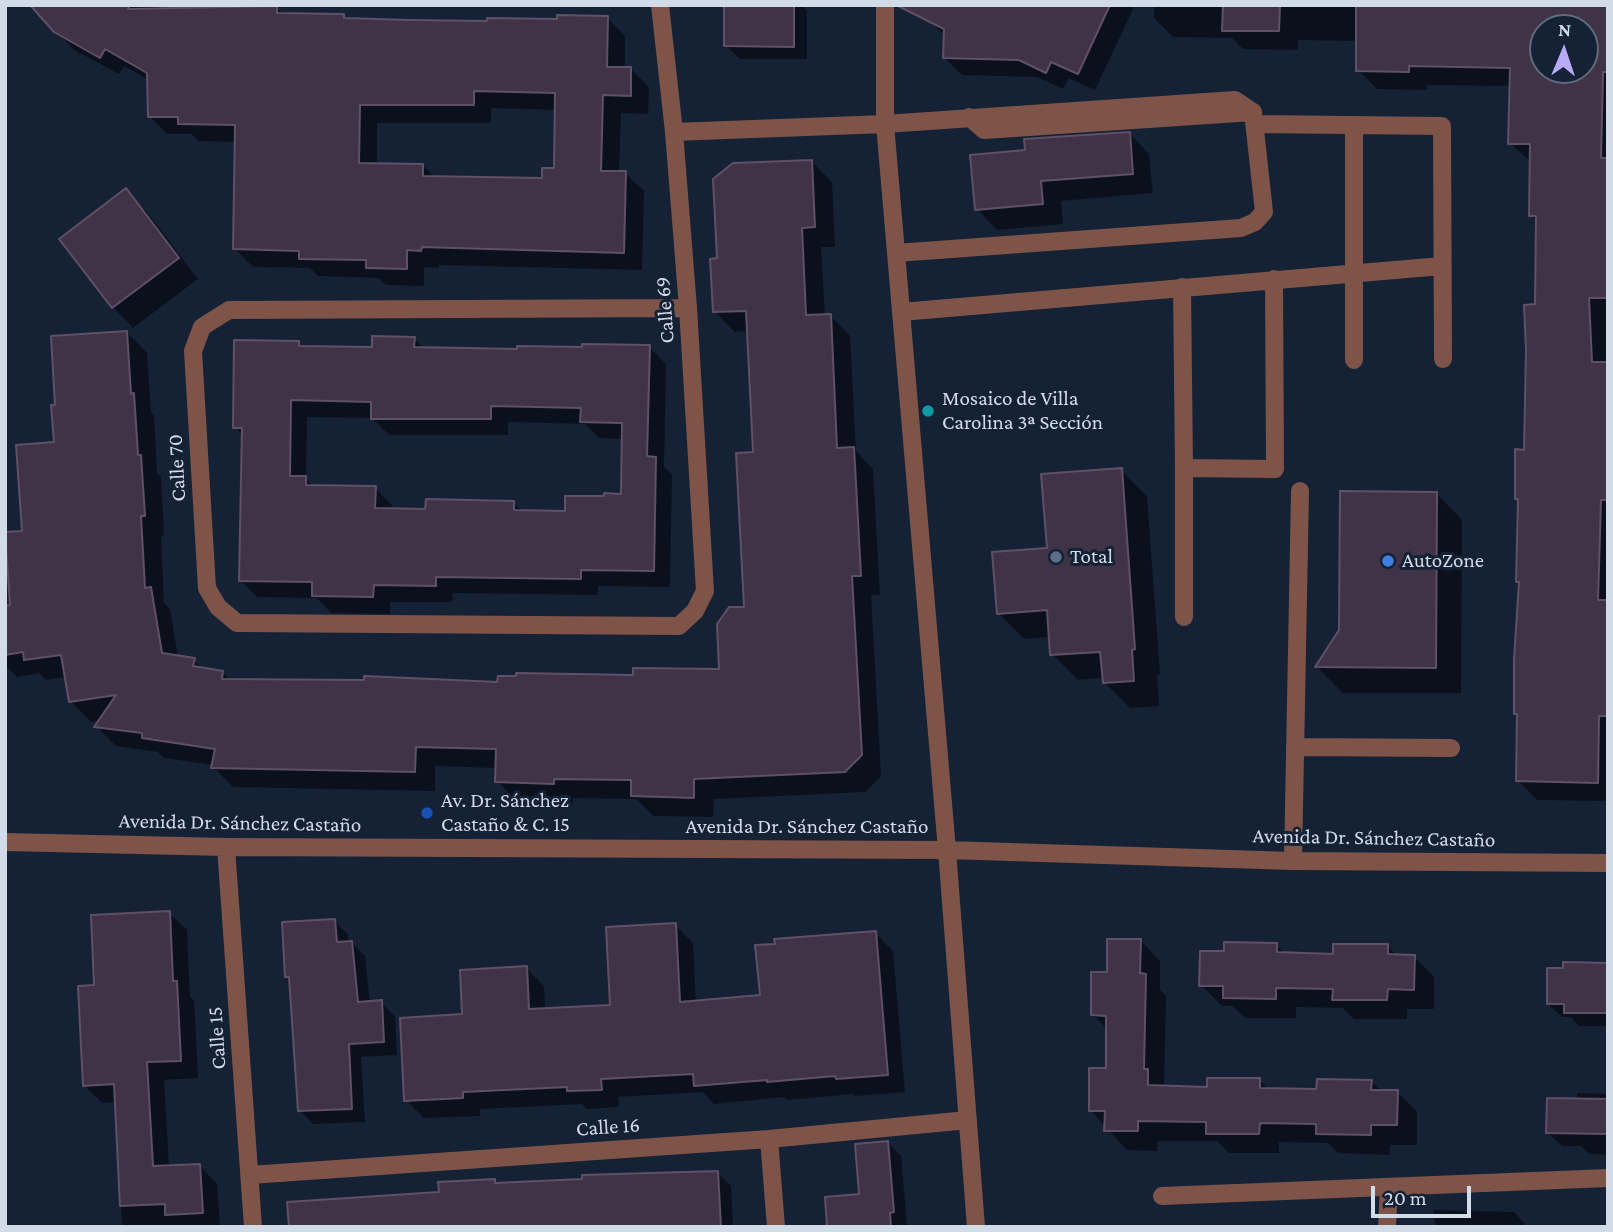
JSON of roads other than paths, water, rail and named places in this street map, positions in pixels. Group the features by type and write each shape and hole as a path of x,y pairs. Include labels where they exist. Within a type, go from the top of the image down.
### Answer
{"street":[{"name":"Calle 69","path":"660,5 674,132 688,308 705,591 695,611"},
{"path":"885,5 885,124 976,1227"},
{"path":"674,132 885,124 1235,100 1254,118 1354,125 1443,126 1443,359"},
{"path":"896,253 1241,228 1255,222 1264,212 1254,118"},
{"path":"1354,125 1354,360"},
{"path":"901,312 1442,266"},
{"path":"1184,468 1275,469 1274,279"},
{"path":"1182,287 1184,617"},
{"name":"Calle 70","path":"688,308 229,310 202,327 193,351 207,588 218,607 237,623 679,626 695,611"},
{"path":"1293,861 1300,491"},
{"path":"1295,747 1451,748"},
{"name":"Avenida Dr. Sánchez Castaño","path":"5,842 226,847 947,850 1293,861 1608,863"},
{"name":"Calle 15","path":"226,847 253,1227"},
{"name":"Calle 16","path":"250,1175 769,1139 968,1120"},
{"path":"769,1139 776,1227"},
{"path":"1163,1196 1608,1178"},
{"path":"1387,1227 1388,1188"}],"place":[{"name":"Mosaico de Villa Carolina 3ª Sección","path":"928,411"},
{"name":"Total","path":"1056,557"},
{"name":"AutoZone","path":"1388,561"},
{"name":"Av. Dr. Sánchez Castaño & C. 15","path":"427,813"}]}
